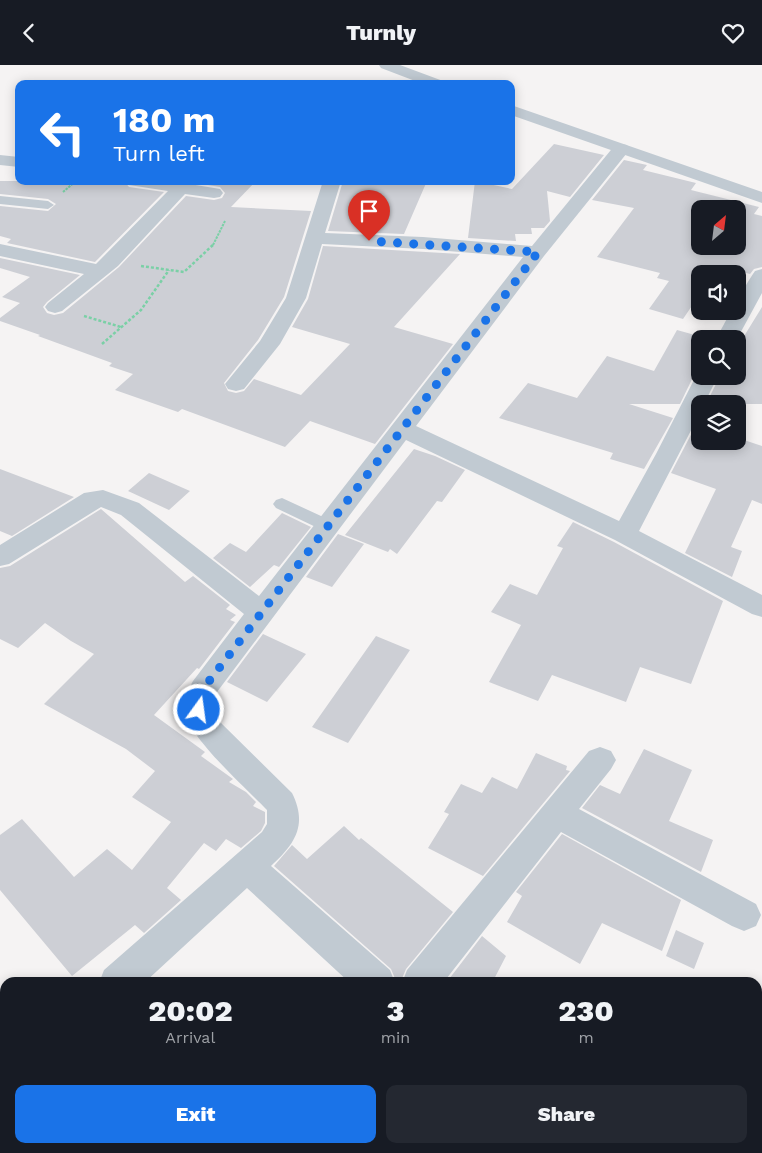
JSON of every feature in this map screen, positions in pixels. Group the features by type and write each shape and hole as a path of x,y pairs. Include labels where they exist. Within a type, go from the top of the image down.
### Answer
{"street":[{"path":"386,65 419,80"},
{"path":"515,111 762,197"},
{"path":"124,977 274,842 283,829 286,817 282,803 209,731 199,710 203,689 260,612 538,252 621,149"},
{"path":"0,160 15,162"},
{"path":"158,185 214,193"},
{"path":"236,384 269,344 296,298 331,185"},
{"path":"55,307 111,262 180,189"},
{"path":"314,238 424,243 538,252"},
{"path":"0,250 100,271"},
{"path":"731,330 762,275"},
{"path":"624,534 668,454 702,385"},
{"path":"403,429 624,534 762,607"},
{"path":"0,557 87,503 103,498 130,509 260,612"},
{"path":"425,977 600,760"},
{"path":"558,814 744,915"},
{"path":"247,866 370,977"}],"lane":[{"path":"0,200 48,205"},
{"path":"282,504 328,526"}],"path":[{"path":"102,344 141,310 169,270 184,272 213,247 225,221"},
{"path":"55,307 121,327"}],"building":[{"path":"554,144 604,155 570,197 547,191 550,221 544,228 531,228 532,234 515,234 516,241 468,238 475,185 494,185 512,189"},
{"path":"624,160 647,165 643,170 696,183 691,190 731,200 691,200 691,255 746,255 746,204 759,207 754,214 762,216 762,267 754,269 750,274 746,273 746,265 691,265 691,307 683,319 649,309 669,281 657,278 660,273 597,257 634,208 592,200"},
{"path":"0,181 15,181 15,185 127,185 129,187 164,192 95,262 7,243 11,239 0,236 0,206 48,211 56,204 48,199 0,194"},
{"path":"208,185 252,185 231,207 311,211 284,297 258,340 224,383 228,391 236,393 244,391 254,379 301,395 350,344 292,327 308,299 323,246 460,254 394,327 453,344 375,444 310,421 285,447 182,409 178,412 115,390 133,374 109,366 112,363 0,321 0,318 20,303 2,297 30,277 0,268 0,258 80,275 43,307 47,313 54,315 63,313 119,267 186,196 214,200 222,198 225,193 220,187"},
{"path":"342,185 425,185 404,234 328,231"},
{"path":"762,307 762,404 746,404 746,395 710,395 716,385 746,385 746,333"},
{"path":"677,330 691,334 691,381 680,404 629,404 673,418 644,469 610,459 613,453 499,418 528,383 577,398 607,356 654,371"},
{"path":"691,435 691,450 746,450 746,441 762,446 762,504 752,500 731,547 742,551 732,577 685,553 716,489 671,473"},
{"path":"414,449 435,456 465,470 442,502 437,501 397,554 390,549 388,552 345,535"},
{"path":"0,469 74,497 12,536 0,531"},
{"path":"149,473 190,491 169,510 128,491"},
{"path":"101,509 185,582 193,576 230,605 226,609 236,615 230,620 235,622 199,669 197,668 154,715 205,752 201,756 233,779 229,782 246,792 256,802 253,806 265,812 265,823 261,831 241,848 226,839 216,851 204,843 167,888 181,900 144,933 135,925 72,976 0,890 0,835 22,819 74,877 107,849 132,870 171,822 132,797 155,771 126,749 44,704 94,654 45,623 18,648 0,639 0,568 10,566"},
{"path":"282,513 311,527 279,567 274,565 250,587 213,558 230,543 246,552"},
{"path":"573,522 723,601 691,684 640,667 626,702 552,675 538,701 489,682 521,625 491,612 510,584 537,595 563,548 557,546"},
{"path":"338,534 364,544 332,587 306,577"},
{"path":"263,634 306,654 267,702 227,682"},
{"path":"376,636 410,650 348,743 312,727"},
{"path":"644,749 692,770 669,821 713,840 701,872 582,808 600,785 620,794"},
{"path":"536,753 567,766 566,770 570,771 483,876 428,848 449,814 444,812 461,784 482,793 492,777 517,789"},
{"path":"344,826 359,840 361,838 453,912 406,969 403,977 394,977 391,969 274,866 292,845 307,859"},
{"path":"562,834 681,900 662,951 602,923 580,964 507,922 522,896 516,892"},
{"path":"676,930 704,943 694,969 666,956"},
{"path":"482,936 506,956 495,977 451,977"}],"route":[{"path":"199,710 203,689 260,612 538,252 424,243 369,241"}]}
